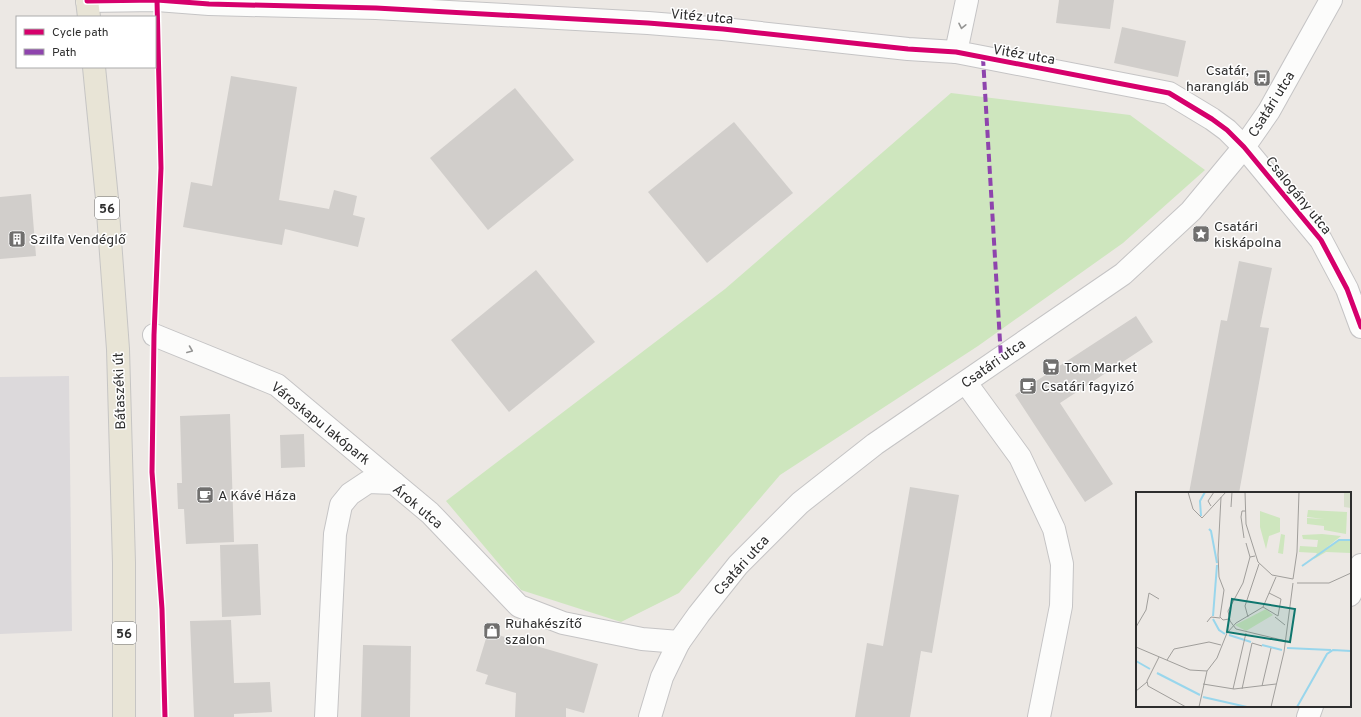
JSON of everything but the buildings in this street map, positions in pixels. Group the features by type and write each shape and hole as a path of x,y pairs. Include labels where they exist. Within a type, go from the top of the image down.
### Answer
{"main road":[{"name":"Bátaszéki út","path":"94,68 107,199 118,349 124,563 124,717"}],"street":[{"name":"Vitéz utca","path":"88,6 157,0 209,4 376,8 723,29 908,49 956,52 1169,93 1212,119 1227,130 1244,147"},
{"path":"956,52 967,0"},
{"name":"Csatári utca","path":"650,717 662,678 679,642 738,565 800,504 875,444 1123,274 1191,211 1244,147 1269,111 1331,0"},
{"name":"Csalogány utca","path":"1244,147 1321,240 1354,284 1361,327"},
{"name":"Városkapu lakópark","path":"154,335 277,385 394,483"},
{"path":"966,383 1020,457 1054,530 1058,543 1062,564 1061,606 1040,717"},
{"name":"Árok utca","path":"326,717 335,534 341,505 350,494 368,482 394,483 430,513 519,606 563,623 642,639 679,642"},
{"path":"1351,592 1361,565"},
{"path":"1308,717 1312,707"}],"shaded area":[{"path":"69,376 72,631 0,634 0,377"}],"green space":[{"path":"951,93 1130,115 1205,170 1123,243 978,346 780,475 679,593 621,622 521,590 446,501 725,289"}],"marked path":[{"path":"983,58 1001,358"}],"cycle path":[{"path":"157,0 161,168 154,335 152,472 162,609 165,717"},
{"path":"87,1 157,0 209,4 376,8 648,23 723,29 908,49 956,52 1169,93 1212,119 1227,130 1244,147 1321,240 1347,289 1361,327"}],"place":[{"name":"Csatár, harangláb","path":"1262,78"},
{"name":"Csatári kiskápolna","path":"1201,234"},
{"name":"Szilfa Vendéglő","path":"17,239"},
{"name":"Tom Market","path":"1051,367"},
{"name":"Csatári fagyizó","path":"1028,386"},
{"name":"A Kávé Háza","path":"205,495"},
{"name":"Ruhakészítő szalon","path":"492,631"}]}
